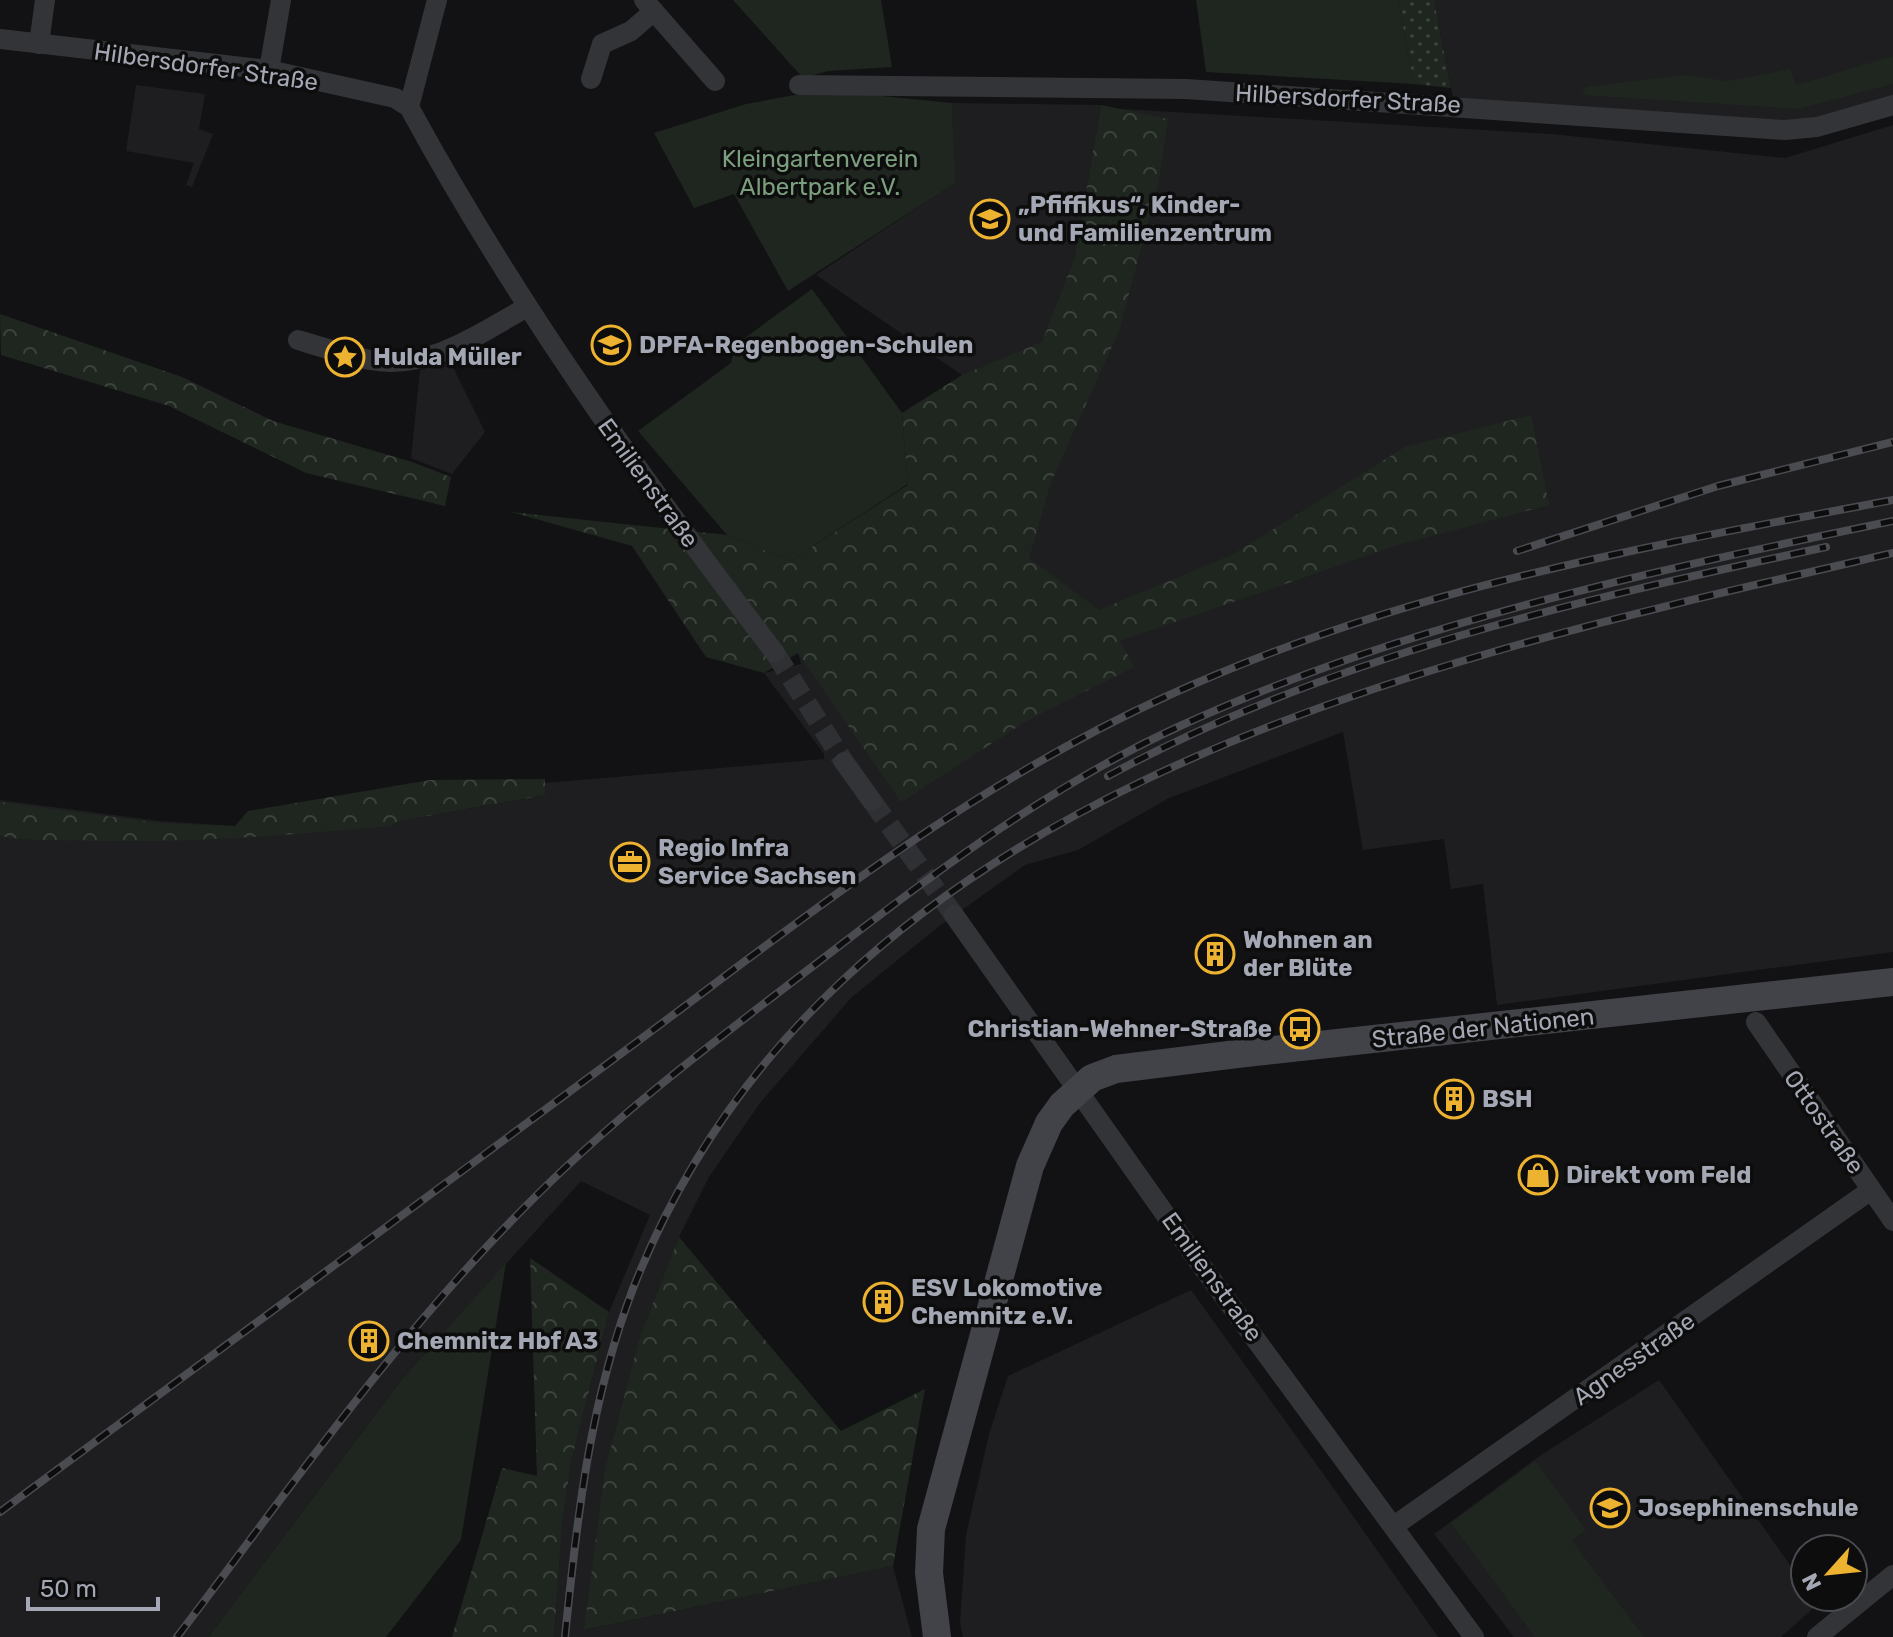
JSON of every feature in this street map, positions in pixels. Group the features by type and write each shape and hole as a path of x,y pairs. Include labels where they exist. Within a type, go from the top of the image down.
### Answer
{"main road":[{"name":"Straße der Nationen","path":"1078,1089 1092,1078 1131,1067 1893,982"},
{"path":"937,1637 929,1573 931,1529 1030,1166 1049,1123 1078,1089"}],"street":[{"path":"39,44 45,0"},
{"path":"269,70 281,0"},
{"path":"409,107 437,0"},
{"path":"591,79 602,44 631,31 649,6 715,81"},
{"name":"Hilbersdorfer Straße","path":"0,39 269,70 395,98 409,107"},
{"name":"Hilbersdorfer Straße","path":"799,85 1186,89 1785,130 1817,127 1893,105"},
{"name":"Emilienstraße","path":"409,107 527,307 672,519 775,653"},
{"path":"298,340 371,360 417,361 441,353 527,307"},
{"path":"844,762 872,801"},
{"name":"Emilienstraße","path":"954,915 1201,1265 1474,1637"},
{"name":"Ottostraße","path":"1756,1022 1893,1221"},
{"name":"Agnesstraße","path":"1394,1526 1871,1190"},
{"path":"1817,1637 1893,1575"}],"shaded area":[{"path":"1434,0 1893,0 1893,102 1816,125 1454,102"},
{"path":"136,85 205,94 199,129 213,134 192,187 186,185 194,163 126,151"},
{"name":"„Pfiffikus“, Kinder- und Familienzentrum","path":"952,103 1101,105 1075,256 1042,343 962,375 816,275 954,183"},
{"path":"1122,109 1551,134 1785,158 1893,125 1893,952 1497,1005 1483,884 1451,889 1444,839 1363,850 1343,732 1169,798 1078,850 1025,865 938,927 851,998 760,1103 709,1177 679,1237 641,1333 585,1630 893,1566 912,1637 554,1637 562,1526 571,1462 609,1312 650,1215 581,1181 403,1378 208,1637 0,1637 0,800 159,821 235,826 392,826 400,821 545,795 545,783 824,759 824,754 764,673 801,664 798,653 1019,462"},
{"path":"449,359 485,432 452,474 411,458 420,370"},
{"path":"1191,1290 1438,1637 963,1637 960,1623 966,1535 989,1434 1008,1376"},
{"name":"Josephinenschule","path":"1659,1380 1789,1563 1789,1613 1808,1613 1781,1637 1514,1637 1434,1534 1541,1455"}],"green space":[{"path":"733,0 881,0 892,67 828,71 803,78"},
{"path":"1196,0 1398,0 1414,84 1206,72"},
{"path":"1398,0 1434,0 1451,88 1414,84"},
{"path":"1893,56 1893,84 1798,109 1582,95 1586,87 1685,75 1727,81 1790,69 1796,85"},
{"name":"Kleingartenverein Albertpark e.V.","path":"822,90 952,103 955,183 788,291 734,194 694,208 654,133 746,104"},
{"path":"1101,105 1168,119 1158,185 1119,331 1051,482 1029,558 1099,610 1232,555 1405,447 1531,415 1549,505 1398,545 1120,641 1134,667 1028,720 901,802 798,653 764,673 706,657 632,546 511,512 727,535 790,561 908,485 902,413 962,375 1042,342 1075,256"},
{"path":"812,289 902,413 908,484 790,561 727,535 638,431 731,363 735,345"},
{"path":"0,314 182,377 273,421 412,462 451,477 445,506 306,473 169,406 1,355"},
{"path":"545,779 545,795 400,821 392,826 176,841 52,840 0,836 0,802 158,823 235,826 248,811 430,780"},
{"path":"679,1237 841,1431 925,1389 893,1566 584,1630 605,1470 641,1333"},
{"path":"530,1258 609,1312 571,1462 562,1526 554,1637 452,1637 502,1468 537,1476"},
{"path":"506,1263 461,1540 386,1637 208,1637 403,1378"},
{"path":"1535,1461 1586,1530 1572,1541 1644,1637 1535,1637 1451,1523"}],"tunnel":[{"path":"775,653 844,762"},
{"path":"872,801 954,915"}],"railway":[{"path":"1517,551 1718,486 1893,442"},
{"path":"0,1512 886,859 1022,772 1092,732 1254,659 1433,599 1614,555 1893,500"},
{"path":"177,1637 386,1363 476,1258 560,1173 635,1106 714,1042 916,888 1044,800 1180,726 1266,690 1441,629 1621,581 1893,521"},
{"path":"1108,776 1193,734 1280,697 1368,665 1550,611 1826,547"},
{"path":"565,1637 581,1503 596,1416 606,1372 634,1286 726,1115 848,975 996,862 1162,772 1341,700 1527,642 1893,553"}],"place":[{"name":"„Pfiffikus“, Kinder- und Familienzentrum","path":"990,219"},
{"name":"DPFA-Regenbogen-Schulen","path":"611,345"},
{"name":"Hulda Müller","path":"345,357"},
{"name":"Regio Infra Service Sachsen","path":"630,862"},
{"name":"Wohnen an der Blüte","path":"1215,954"},
{"name":"Christian-Wehner-Straße","path":"1300,1029"},
{"name":"BSH","path":"1454,1099"},
{"name":"Direkt vom Feld","path":"1538,1175"},
{"name":"ESV Lokomotive Chemnitz e.V.","path":"883,1302"},
{"name":"Chemnitz Hbf A3","path":"369,1341"},
{"name":"Josephinenschule","path":"1610,1508"}]}
